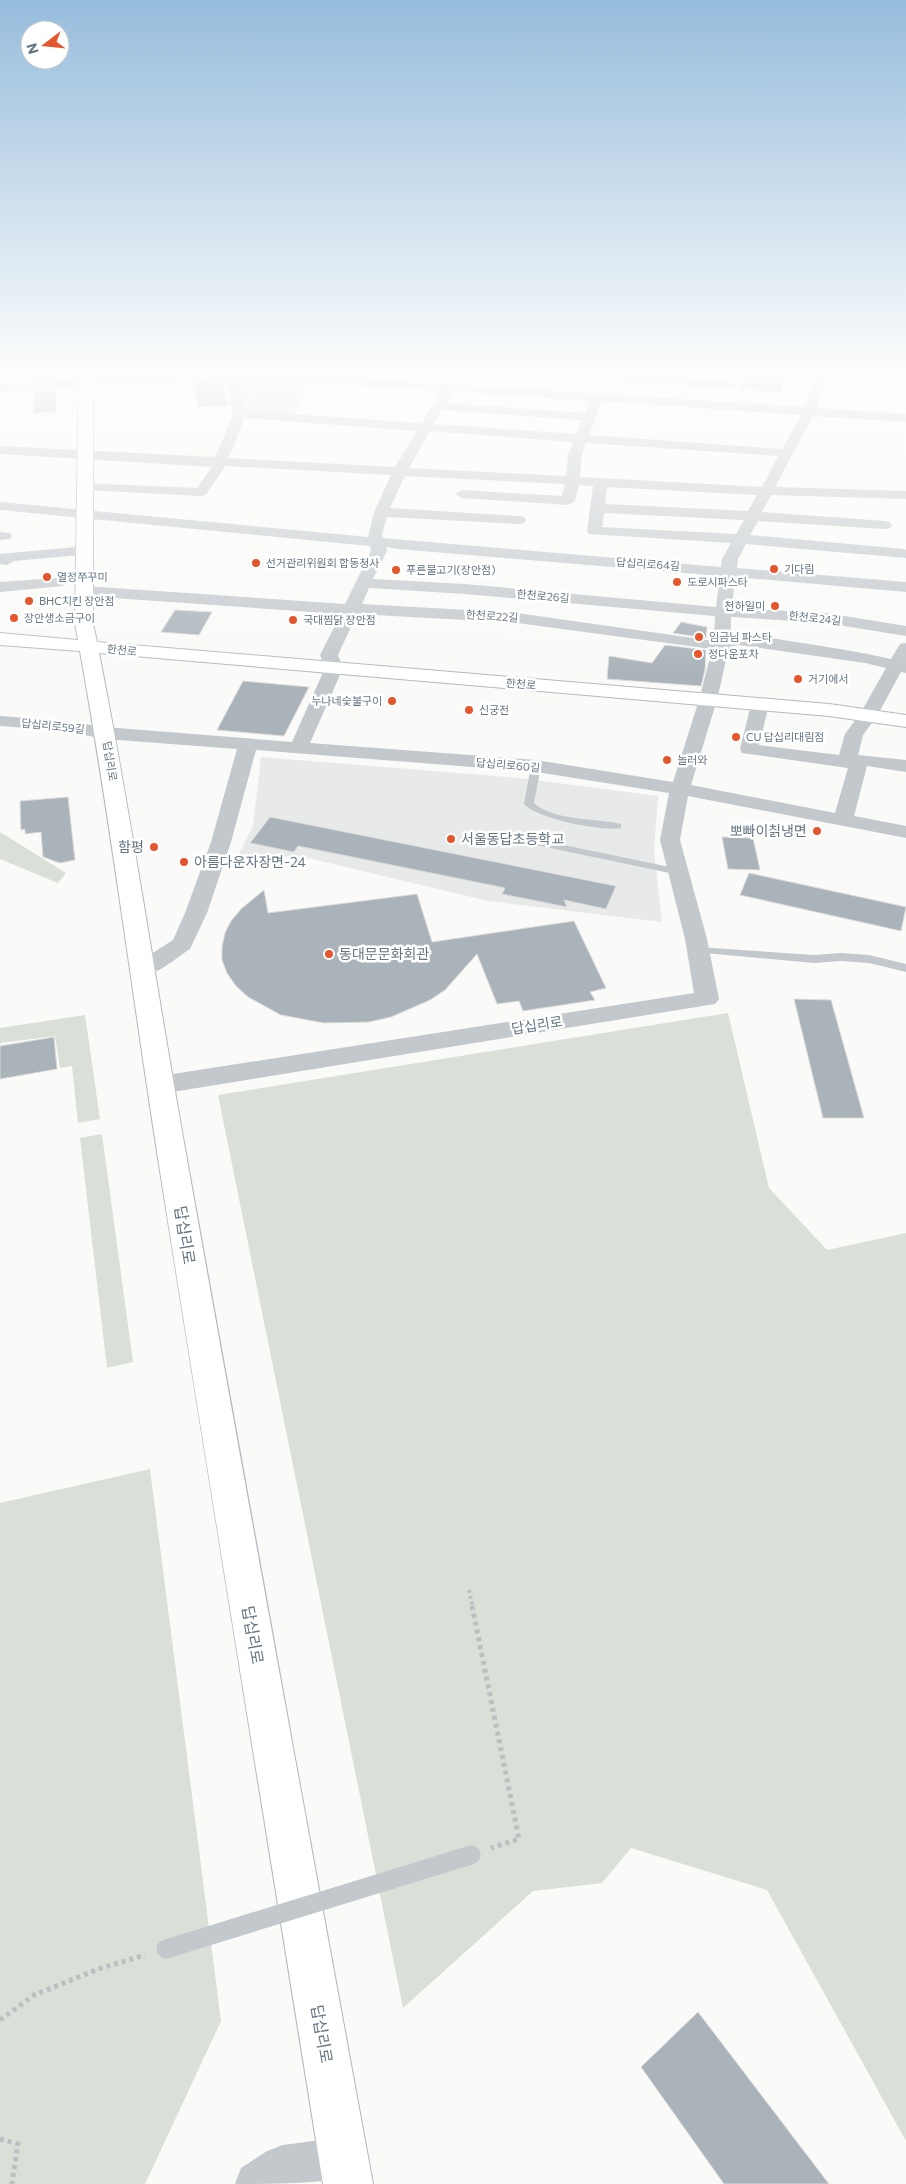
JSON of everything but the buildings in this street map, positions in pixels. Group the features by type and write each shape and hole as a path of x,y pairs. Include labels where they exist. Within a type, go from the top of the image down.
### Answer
{"main road":[{"name":"답십리로","path":"86,471 86,552 71,587 84,623 105,733 160,1085 346,2172"},
{"name":"한천로","path":"0,639 708,700 906,721"}],"street":[{"path":"0,506 201,492 216,471"},
{"path":"298,748 334,668 329,655 349,609 378,552 378,542 375,534 381,512 400,471 738,490 899,495 885,525 877,552"},
{"path":"462,494 568,501 574,471"},
{"path":"698,950 670,840 680,790 708,700 722,642 723,611 730,572 730,559 776,471"},
{"path":"737,472 738,490"},
{"path":"455,533 453,513 469,474"},
{"path":"601,482 594,530 741,539 904,554"},
{"name":"답십리로64길","path":"86,499 378,542 455,533 490,571 730,572 906,587"},
{"path":"597,508 885,525"},
{"path":"381,512 455,533 519,520"},
{"path":"0,559 7,560 10,557 86,552"},
{"path":"474,615 490,571"},
{"name":"한천로26길","path":"362,584 490,571 613,603 723,611"},
{"path":"0,587 71,587"},
{"name":"한천로22길","path":"71,587 349,609 474,615 570,624 707,645 739,640 865,658 901,667"},
{"name":"한천로24길","path":"723,611 826,618 906,630"},
{"path":"844,820 858,767 848,756 854,734 901,667 906,648"},
{"path":"760,705 749,749 845,762 863,760 906,766"},
{"name":"답십리로59길","path":"0,721 64,726 105,733"},
{"name":"답십리로60길","path":"105,733 536,766 680,790 906,832"},
{"path":"142,970 182,944 196,913 221,842 243,757 250,744"},
{"name":"답십리로","path":"160,1085 706,998 698,950"},
{"path":"257,2184 283,2167 346,2172"}],"lane":[{"path":"536,766 529,804 531,808 545,814 617,826"},
{"path":"520,839 678,872"},
{"path":"698,950 814,960 841,957 869,959 906,968"},
{"path":"166,1949 470,1854"}],"path":[{"path":"469,1590 519,1839 470,1854"},
{"path":"0,2020 34,1995 101,1968 166,1949"},
{"path":"0,2138 18,2144 12,2184"}],"shaded area":[{"name":"서울동답초등학교","path":"261,757 519,778 658,796 654,851 662,922 488,901 304,857 238,856 253,826"},
{"path":"0,832 66,873 58,883 0,859"},
{"path":"728,1013 769,1188 827,1250 906,1233 906,2141 767,1890 631,1848 602,1883 533,1891 403,2008 218,1095"},
{"path":"85,1015 100,1119 78,1123 72,1066 60,1068 55,1036 0,1043 0,1028"},
{"path":"102,1134 133,1362 107,1368 80,1138"},
{"path":"150,1469 221,2021 145,2184 0,2184 0,1503"}],"place":[{"name":"선거관리위원회 합동청사","path":"256,563"},
{"name":"기다림","path":"774,569"},
{"name":"푸른물고기(장안점)","path":"396,570"},
{"name":"열정쭈꾸미","path":"47,577"},
{"name":"도로시파스타","path":"677,582"},
{"name":"BHC치킨 장안점","path":"29,601"},
{"name":"천하일미","path":"775,606"},
{"name":"장안생소금구이","path":"14,618"},
{"name":"국대찜닭 장안점","path":"293,620"},
{"name":"임금님 파스타","path":"699,637"},
{"name":"정다운포차","path":"698,654"},
{"name":"거기에서","path":"798,679"},
{"name":"누나네숯불구이","path":"392,701"},
{"name":"신궁전","path":"469,710"},
{"name":"CU 답십리대림점","path":"736,737"},
{"name":"놀러와","path":"667,760"},
{"name":"뽀빠이칡냉면","path":"817,831"},
{"name":"서울동답초등학교","path":"451,839"},
{"name":"함평","path":"154,847"},
{"name":"아름다운자장면-24","path":"184,862"},
{"name":"동대문문화회관","path":"329,954"}]}
